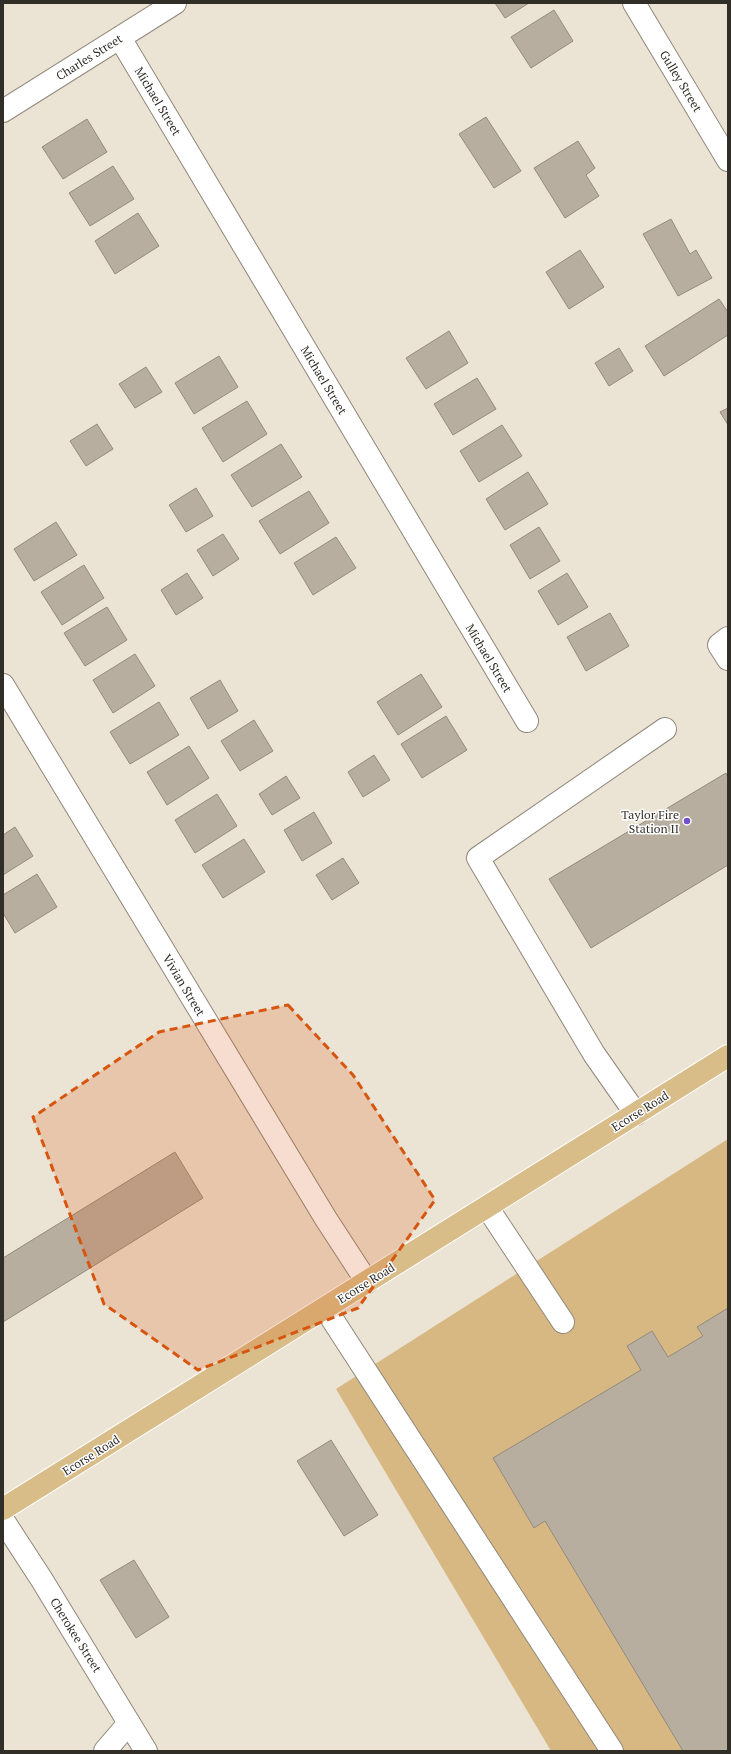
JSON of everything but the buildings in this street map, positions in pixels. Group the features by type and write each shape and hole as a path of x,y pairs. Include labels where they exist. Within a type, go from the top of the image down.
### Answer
{"main road":[{"name":"Ecorse Road","path":"3,1509 728,1056"}],"street":[{"name":"Charles Street","path":"3,111 175,3"},
{"name":"Gulley Street","path":"634,3 728,160"},
{"name":"Michael Street","path":"120,38 527,721"},
{"path":"728,638 719,645 728,659"},
{"name":"Vivian Street","path":"3,685 326,1219 367,1282"},
{"path":"636,1114 594,1054 478,858 665,729"},
{"path":"487,1207 563,1322"},
{"path":"325,1308 612,1751"},
{"name":"Cherokee Street","path":"3,1520 42,1580 146,1751"},
{"path":"105,1751 129,1723"}],"highlighted area":[{"path":"288,1005 353,1075 435,1200 358,1308 198,1370 104,1304 33,1117 159,1032"}],"shaded area":[{"path":"728,1139 728,1751 551,1751 336,1389"}],"place":[{"name":"Taylor Fire Station II","path":"687,821"}]}
